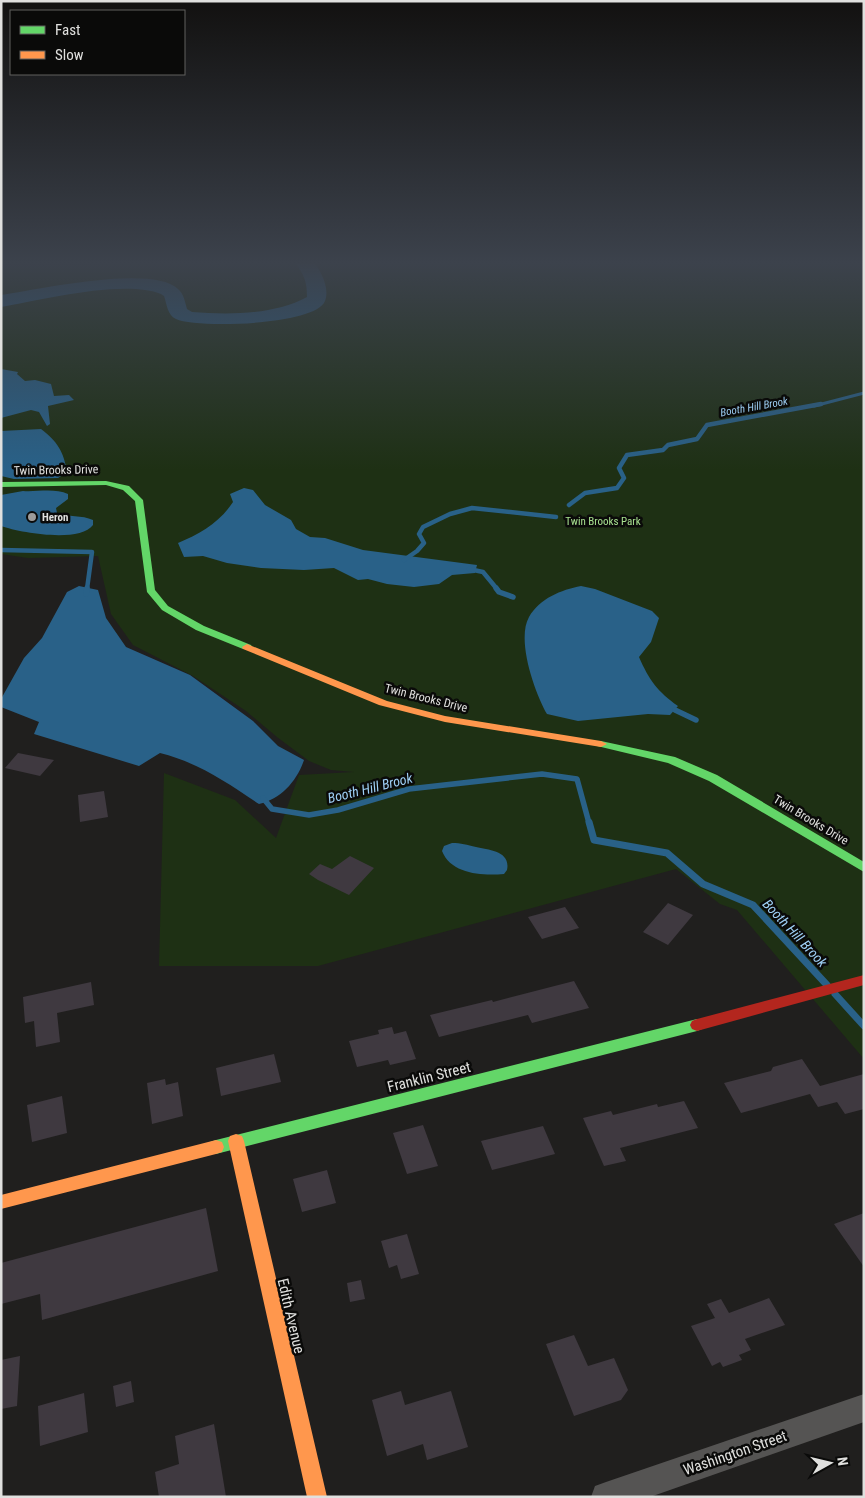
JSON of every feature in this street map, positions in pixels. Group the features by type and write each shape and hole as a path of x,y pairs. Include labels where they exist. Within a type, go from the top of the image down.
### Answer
{"main road":[{"name":"Twin Brooks Drive","path":"1,484 106,483 126,488 138,500 150,590 165,608 200,628 384,703 446,719 592,742 671,760 713,778 864,868"},
{"name":"Franklin Street","path":"1,1202 785,1003 864,980"},
{"name":"Edith Avenue","path":"236,1142 318,1497"}],"street":[{"name":"Washington Street","path":"606,1497 864,1408"}],"green space":[{"name":"Twin Brooks Park","path":"1,331 864,331 864,1059 737,910 720,904 676,869 318,966 159,966 164,773 235,800 276,838 299,775 354,772 331,770 309,761 246,711 193,676 133,645 111,614 98,556 28,558 1,554"}],"water":[{"path":"1,369 18,372 17,374 25,381 35,380 51,384 54,396 69,395 74,400 48,406 50,424 47,426 39,412 31,410 1,418"},
{"path":"41,429 59,448 67,472 58,478 14,479 1,476 1,431"},
{"path":"244,488 253,490 265,505 291,520 296,529 310,537 325,538 363,550 477,565 475,573 452,575 439,584 414,587 387,584 368,579 358,580 334,568 304,570 261,568 227,563 203,556 184,557 178,543 194,536 222,516 233,502 230,494"},
{"path":"23,491 52,491 68,494 68,499 56,508 57,513 89,518 93,520 93,525 76,534 63,535 35,534 1,526 1,495"},
{"path":"79,586 98,590 106,618 126,647 190,675 253,721 278,746 304,760 297,775 287,788 267,802 259,804 200,768 174,757 160,753 139,766 34,734 39,722 1,707 1,699 24,658 42,638 67,592"},
{"path":"581,586 595,589 652,611 659,618 651,642 639,657 655,685 678,706 670,715 648,714 578,721 547,714 537,693 529,666 525,639 526,627 529,617 545,600 566,590"},
{"path":"452,843 498,852 506,859 507,870 504,874 477,874 460,869 446,859 442,851 444,846"}],"building":[{"path":"18,753 54,760 40,776 5,768"},
{"path":"104,791 108,817 80,822 78,795"},
{"path":"350,856 374,868 349,895 309,874 320,864 332,869"},
{"path":"668,903 693,915 668,945 643,932"},
{"path":"565,907 579,928 542,939 528,917"},
{"path":"574,981 589,1008 532,1023 528,1015 439,1037 430,1015 492,1000 493,1002"},
{"path":"91,982 94,1005 57,1013 60,1042 36,1047 34,1021 25,1023 23,997"},
{"path":"392,1027 394,1034 406,1031 416,1059 390,1065 388,1060 357,1067 349,1041 379,1034 378,1030"},
{"path":"274,1054 281,1082 221,1096 216,1068"},
{"path":"802,1059 820,1086 864,1074 864,1109 845,1114 837,1102 818,1107 810,1094 741,1113 724,1083 771,1071 773,1067"},
{"path":"165,1079 166,1085 178,1082 183,1116 152,1124 147,1083"},
{"path":"62,1096 67,1133 32,1142 27,1105"},
{"path":"684,1101 698,1128 620,1148 626,1161 604,1166 583,1118 611,1111 613,1115 657,1104 658,1107"},
{"path":"423,1125 438,1166 407,1174 393,1133"},
{"path":"543,1126 555,1154 492,1170 481,1141"},
{"path":"327,1170 336,1203 302,1212 293,1179"},
{"path":"206,1208 218,1271 42,1320 40,1294 1,1304 1,1263"},
{"path":"864,1213 864,1267 834,1224"},
{"path":"407,1234 419,1274 401,1279 397,1265 389,1268 381,1241"},
{"path":"361,1280 365,1299 350,1302 347,1283"},
{"path":"769,1298 785,1325 745,1339 751,1350 739,1355 742,1360 723,1367 720,1362 712,1366 691,1326 715,1318 707,1304 721,1299 729,1313"},
{"path":"574,1335 588,1366 614,1358 628,1390 621,1400 574,1416 546,1344"},
{"path":"20,1356 17,1406 1,1409 1,1360"},
{"path":"131,1381 134,1402 116,1407 113,1386"},
{"path":"401,1391 405,1405 451,1391 468,1447 427,1460 423,1444 387,1456 372,1400"},
{"path":"84,1393 88,1432 40,1446 38,1406"},
{"path":"214,1424 226,1497 159,1497 155,1472 179,1464 175,1436"}],"waterway":[{"name":"Booth Hill Brook","path":"814,406 864,393"},
{"name":"Booth Hill Brook","path":"569,505 585,493 617,488 624,478 619,468 627,455 663,450 668,445 697,439 707,425 821,404"},
{"path":"404,560 417,551 424,543 419,534 423,527 450,514 472,508 556,517"},
{"name":"Booth Hill Brook","path":"1,550 92,552 87,589"},
{"path":"469,569 483,572 497,589"},
{"name":"Booth Hill Brook","path":"86,594 87,588"},
{"path":"496,588 499,592 513,597"},
{"path":"675,710 696,720"},
{"name":"Booth Hill Brook","path":"263,798 272,809 309,815 338,810 409,789 542,774 577,779 589,823"},
{"name":"Booth Hill Brook","path":"589,822 594,840 667,853 703,884 753,905 827,985"},
{"name":"Booth Hill Brook","path":"835,994 864,1026"}],"traffic: fast":[{"path":"1,485 106,483 126,488 139,500 150,590 165,608 200,628 247,647"},
{"path":"601,744 671,760 713,778 864,868"},
{"path":"216,1147 697,1025"}],"traffic: slow":[{"path":"247,647 383,703 445,719 601,744"},
{"path":"236,1141 317,1497"},
{"path":"1,1202 216,1147"}],"traffic: jam":[{"path":"697,1025 864,980"}],"place":[{"name":"Heron","path":"32,517"}]}
